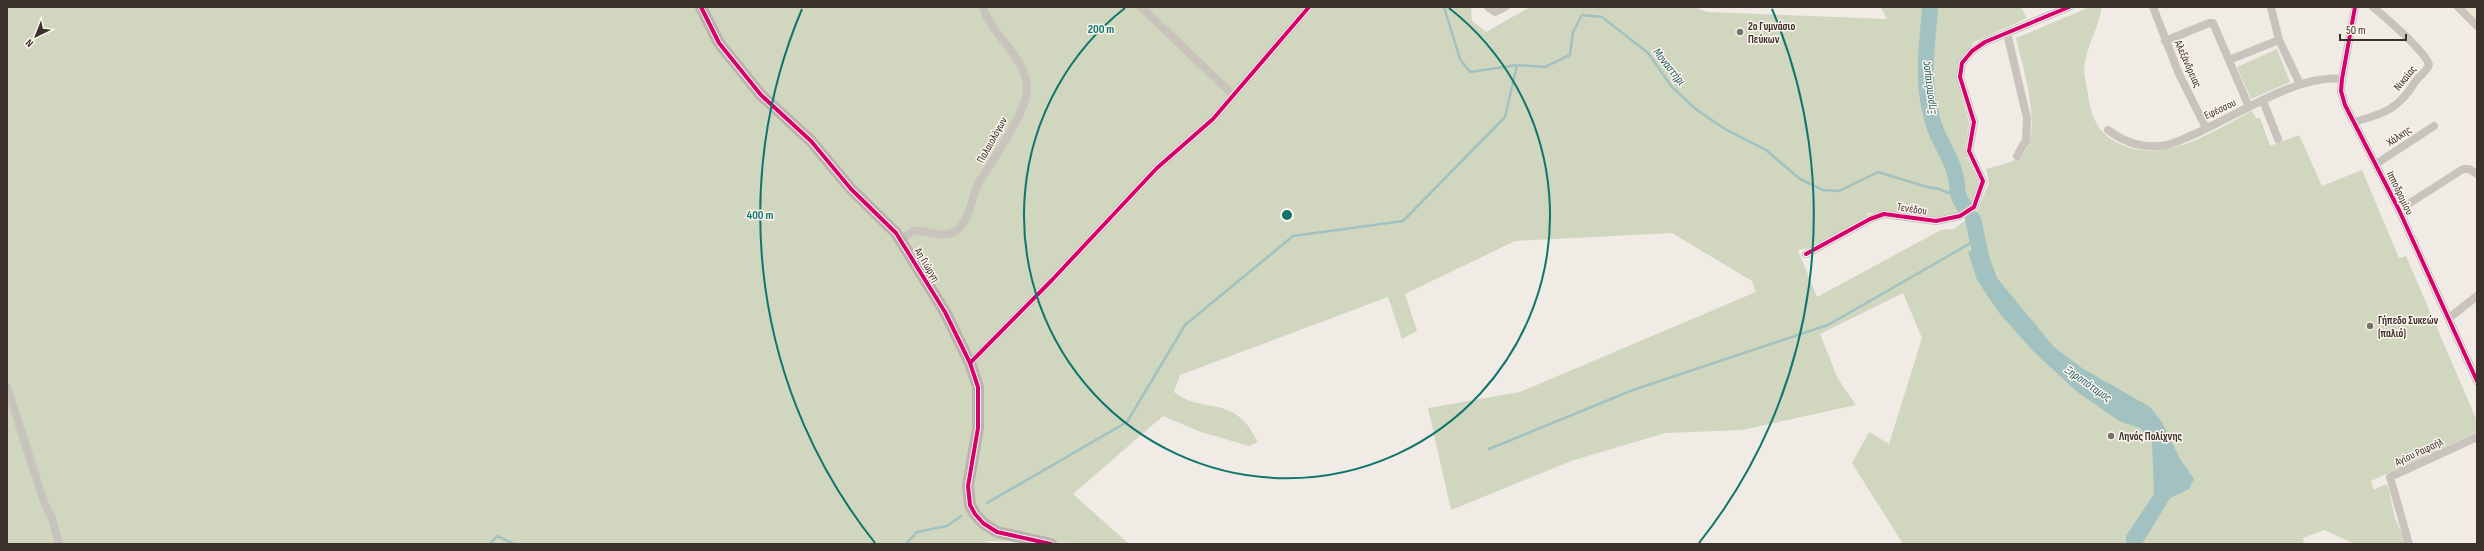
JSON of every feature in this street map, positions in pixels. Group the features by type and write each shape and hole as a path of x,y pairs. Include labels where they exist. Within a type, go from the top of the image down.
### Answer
{"street":[{"name":"Άη Γιώργη","path":"701,7 719,43 761,95 812,141 850,189 884,220 901,240 944,312 970,363 978,387 979,406 968,486 972,509 980,520 998,532 1051,544"},
{"name":"Παλαιολόγων","path":"901,240 912,231 946,234 959,229 967,218 977,186 998,155 1026,103 1028,85 1023,71 1011,50 990,24 983,7"},
{"path":"1141,7 1232,94"},
{"path":"970,363 1052,280 1157,168 1210,122 1232,94 1309,7"},
{"path":"1488,7 1495,12 1505,7"},
{"name":"Τενέδου","path":"1806,254 1870,219 1884,214 1940,221 1960,216 1972,209 1983,181 1969,151 1973,118 1961,79 1960,70 1969,53 1991,39 2069,7"},
{"name":"Αλεξάνδρειας","path":"2153,7 2165,41 2206,128"},
{"path":"2272,7 2279,40 2300,84"},
{"name":"Ιπποδρομίου","path":"2355,7 2342,79 2343,98 2399,210 2477,378"},
{"name":"Νικαίας","path":"2354,122 2382,114 2396,106 2411,91 2429,65 2422,54 2373,7"},
{"path":"2458,7 2477,26"},
{"path":"2165,41 2212,22 2249,107"},
{"path":"2007,33 2027,118 2026,140 2016,156"},
{"path":"2229,60 2279,40"},
{"name":"Εφέσσου","path":"2108,130 2133,144 2154,146 2173,143 2300,84 2324,78 2342,79"},
{"path":"2263,101 2278,139"},
{"name":"Χάλκης","path":"2376,164 2434,126"},
{"path":"2399,210 2461,170 2467,168 2474,172"},
{"path":"2450,318 2477,296"},
{"path":"7,387 44,502 52,518 59,544"},
{"name":"Αγίου Ραφαήλ","path":"2409,544 2390,477 2477,437"}],"green space":[{"path":"7,7 1471,7 1472,21 1486,32 1530,7 1693,7 1708,12 1887,19 1881,7 2021,7 2027,18 1974,42 1957,66 1957,80 1969,123 1965,148 1967,158 1978,180 1975,196 1970,207 1958,214 1934,218 1868,213 1865,221 1812,247 1798,250 1817,297 1941,230 1954,229 1977,211 1989,183 1986,169 2018,158 2026,148 2031,135 2032,119 2030,101 2016,38 2090,7 2102,7 2101,14 2086,55 2084,71 2092,114 2101,130 2110,139 2134,149 2151,151 2169,149 2203,137 2252,111 2256,118 2260,118 2270,146 2299,135 2322,186 2362,170 2399,258 2406,256 2477,421 2477,432 2371,481 2374,490 2385,484 2388,486 2395,519 2407,544 2355,544 2324,530 2303,538 2304,544 1903,544 1852,463 1869,432 1889,444 1922,338 1903,293 1820,334 1838,379 1856,405 1742,430 1665,433 1571,461 1451,510 1428,408 1520,392 1756,292 1752,281 1672,233 1515,241 1405,294 1417,331 1402,339 1388,297 1180,375 1174,392 1182,398 1200,404 1219,407 1236,414 1246,423 1258,442 1249,446 1201,432 1163,416 1073,494 1129,544 984,541 993,544 7,544"},
{"path":"2277,49 2290,82 2251,99 2237,67"}],"shaded area":[{"path":"2458,7 2477,7 2477,26"}],"water":[{"path":"1984,242 1997,278 2054,347 2082,368 2150,407 2162,422 2180,459 2194,479 2189,489 2170,498 2142,544 2126,544 2126,536 2154,494 2152,441 2140,428 2119,421 2076,391 2034,352 2000,314 1977,280 1968,252"}],"waterway":[{"name":"Μοναστήρι","path":"1444,7 1460,59 1470,72 1517,65 1545,67 1570,55 1573,32 1582,15 1602,17 1648,53 1672,87 1697,110 1725,129 1766,150 1800,179 1823,190 1839,191 1878,172 1927,187 1939,189 1957,196"},
{"name":"Ξηροπόταμος","path":"1930,7 1926,51 1926,78 1929,107 1935,129 1953,166 1960,198 1966,209"},
{"path":"987,503 1127,422 1185,325 1293,236 1403,221 1505,117 1517,65"},
{"name":"Ξηροπόταμος","path":"1973,219 1983,266"},
{"path":"1489,449 1633,390 1828,325 1976,240"},
{"path":"906,544 917,532 947,526 961,516"},
{"path":"490,544 497,536 514,544"}],"cycle path":[{"path":"701,7 719,43 761,95 811,141 851,189 896,233 945,312 970,363 978,387 978,428 968,486 970,505 975,514 983,523 997,532 1051,544"},
{"path":"970,363 1052,280 1157,168 1213,119 1309,7"},
{"path":"1806,254 1870,219 1884,214 1936,221 1960,216 1974,207 1983,181 1969,151 1974,122 1960,77 1962,63 1972,51 1985,42 2069,7"},
{"path":"2355,7 2342,79 2341,91 2345,105 2399,210 2477,381"}],"place":[{"name":"2ο Γυμνάσιο Πεύκων","path":"1740,32"},
{"name":"Γήπεδο Συκεών (παλιό)","path":"2370,326"},
{"name":"Ληνός Πολίχνης","path":"2111,436"}]}
